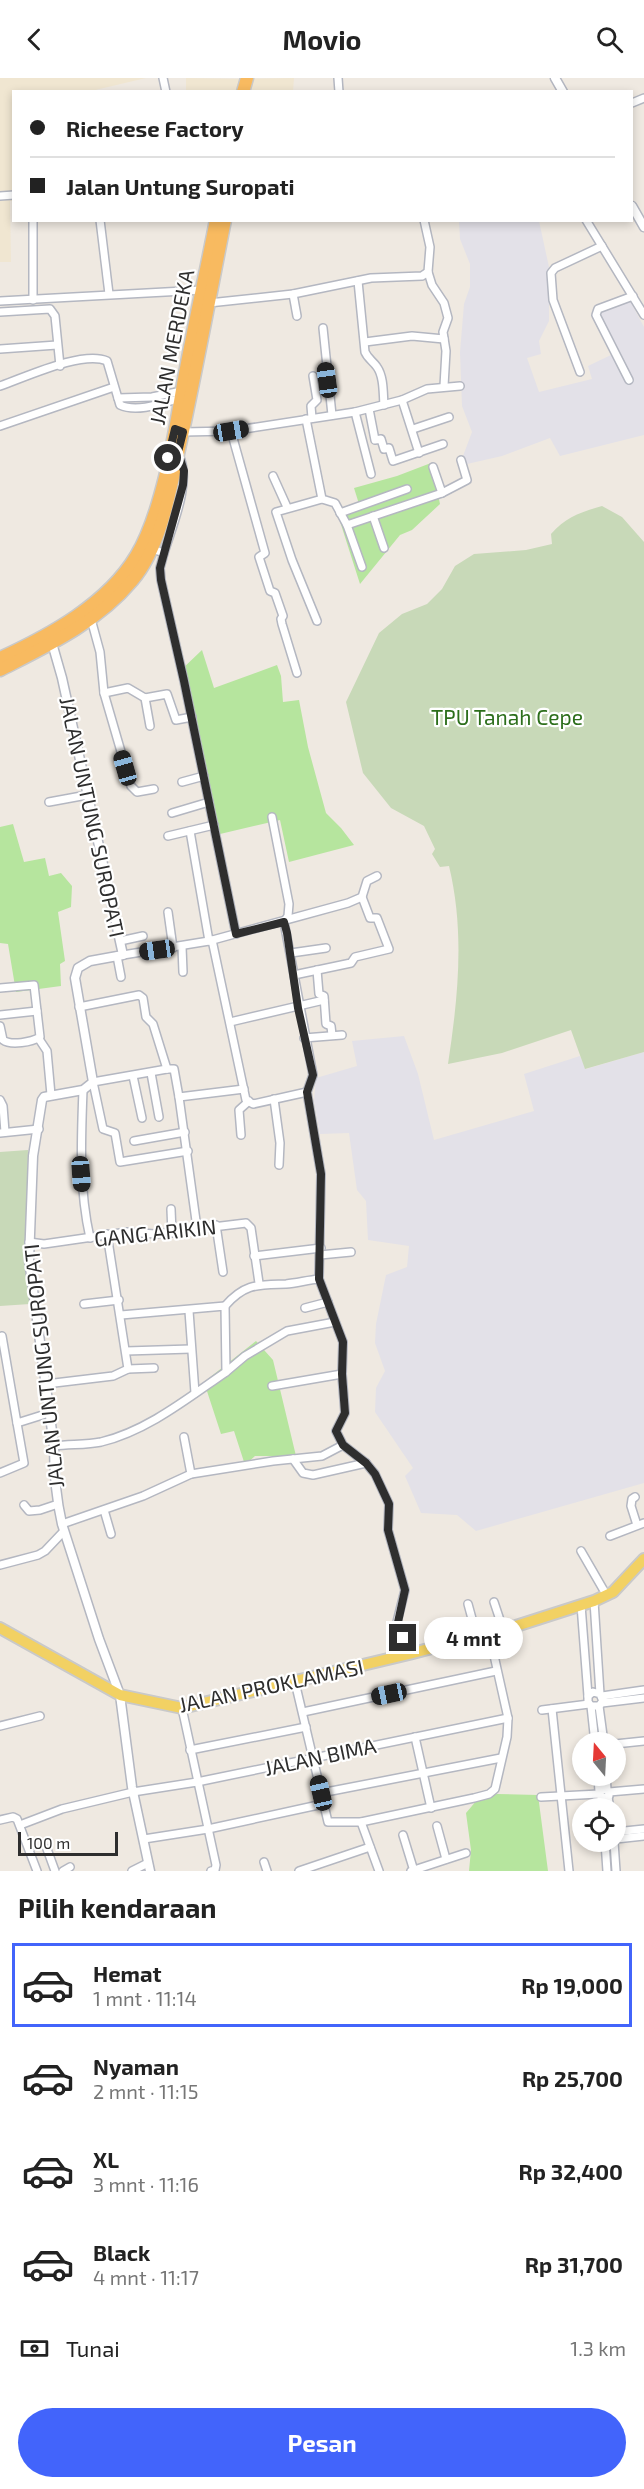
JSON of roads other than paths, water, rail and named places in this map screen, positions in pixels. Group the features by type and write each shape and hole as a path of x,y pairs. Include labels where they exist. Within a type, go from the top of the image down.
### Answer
{"highway":[{"name":"JALAN MERDEKA","path":"207,295 216,222"},
{"name":"JALAN MERDEKA","path":"0,658 35,642 102,598 136,557 153,517 179,431 181,395 225,222"},
{"path":"0,670 52,643 91,619 134,580 158,551 178,452 179,431 207,295"}],"main road":[{"name":"JALAN PROKLAMASI","path":"0,1628 120,1695 182,1708 477,1637 594,1601 607,1596 644,1560"}],"street":[{"path":"633,209 644,227"},
{"path":"33,222 33,300"},
{"path":"100,222 109,294"},
{"path":"424,222 430,247 428,272 432,285 444,303 448,318 444,332 446,351 444,386"},
{"path":"587,222 644,315"},
{"path":"580,372 553,300 551,273 555,268 602,246"},
{"path":"0,302 109,294 293,294 371,278 422,276 428,272"},
{"path":"358,281 364,342 369,360 376,366 381,376 384,405"},
{"path":"293,294 297,316"},
{"path":"629,380 596,315 598,309 633,296"},
{"path":"0,312 50,309 55,316 60,366"},
{"path":"323,328 332,415"},
{"path":"364,342 412,336 444,339"},
{"path":"0,349 57,345"},
{"path":"0,386 80,359 99,358 107,362 117,398 120,405 125,408 140,407 181,395"},
{"path":"313,376 317,400 311,406 309,418 322,499"},
{"path":"179,431 231,431 332,415 384,405 427,389 460,386"},
{"path":"0,426 114,387"},
{"path":"402,400 419,453"},
{"path":"369,409 375,440 381,439 384,449 389,448 393,461 443,444"},
{"path":"355,411 371,474"},
{"path":"413,429 449,417"},
{"path":"231,431 265,553 259,557 270,591 275,593 283,616 282,624 297,673"},
{"path":"347,525 442,493 467,480 461,460"},
{"path":"434,467 442,493"},
{"path":"273,476 287,507"},
{"path":"340,513 407,489"},
{"path":"317,621 292,560 276,512 287,507 322,499 335,503 347,525 362,567"},
{"path":"373,516 384,548"},
{"path":"158,551 160,574 236,934"},
{"path":"91,619 100,652 104,693 131,786 137,792 154,789"},
{"name":"JALAN UNTUNG SUROPATI","path":"52,643 62,678 120,941 120,956 90,961 78,968 75,978 93,1083"},
{"path":"104,693 128,688 145,698 167,694 176,720 192,717"},
{"path":"145,698 150,726"},
{"path":"182,782 204,776"},
{"path":"50,802 87,795"},
{"path":"172,813 209,802"},
{"path":"272,817 289,904 288,916 284,922 291,953 298,1008 313,1075 307,1092 321,1174 319,1279 343,1342 342,1374 345,1413 336,1431 343,1445 366,1463 375,1474 389,1504 388,1530 405,1590 398,1622 409,1654"},
{"path":"168,836 214,825"},
{"path":"189,831 246,1100 253,1104 307,1092"},
{"path":"294,975 351,963 355,957 389,949 377,918 369,917 362,897 367,881 377,876"},
{"path":"121,977 120,956 174,948 236,934 284,922 362,897"},
{"path":"168,912 174,948"},
{"path":"120,941 142,936"},
{"path":"182,946 183,972"},
{"path":"291,953 326,948"},
{"path":"317,970 319,994 324,995 327,1024 331,1026 332,1035"},
{"path":"0,988 34,985 41,1030 39,1039 47,1051 51,1095 83,1090 93,1083 167,1069 174,1070 188,1151 197,1228"},
{"path":"79,1007 139,995 142,998 146,1017 153,1024 167,1069"},
{"path":"230,1022 298,1008 324,1000"},
{"path":"0,1015 38,1011"},
{"path":"0,1026 3,1040 7,1043 39,1039"},
{"path":"304,1038 342,1035"},
{"path":"151,1073 159,1116"},
{"path":"133,1076 142,1118"},
{"path":"93,1083 103,1129 115,1133 120,1162 188,1151"},
{"path":"179,1097 244,1089"},
{"path":"83,1090 80,1157 84,1209 90,1238"},
{"name":"JALAN UNTUNG SUROPATI","path":"51,1095 42,1100 33,1156 29,1260 54,1446 54,1476 63,1527 99,1640 120,1695 133,1792 149,1867"},
{"path":"274,1099 280,1143 279,1165"},
{"path":"0,1100 3,1106 3,1133 39,1129"},
{"path":"241,1135 239,1110 249,1101"},
{"path":"134,1141 185,1132"},
{"path":"171,1209 172,1233"},
{"name":"GANG ARIKIN","path":"29,1242 44,1244 107,1234 172,1233 246,1223 251,1228 259,1284"},
{"path":"216,1226 223,1272"},
{"path":"107,1234 128,1369"},
{"path":"254,1256 321,1251 351,1252"},
{"path":"121,1315 189,1311 225,1306 236,1294 259,1284 287,1284 319,1279"},
{"path":"84,1304 118,1300"},
{"path":"305,1308 328,1302"},
{"path":"225,1306 226,1372"},
{"path":"189,1311 195,1393"},
{"path":"54,1446 100,1442 118,1436 170,1412 245,1356 290,1330 335,1322"},
{"path":"0,1473 24,1463 2,1336"},
{"path":"126,1351 191,1349"},
{"path":"46,1384 113,1376 128,1369 154,1368"},
{"path":"272,1386 342,1374"},
{"path":"17,1423 49,1413"},
{"path":"184,1437 191,1474"},
{"path":"0,1565 39,1555 45,1551 63,1527 143,1496 191,1474 322,1456 343,1445"},
{"path":"293,1460 303,1473 313,1475 366,1463"},
{"path":"610,1536 640,1524 631,1506 632,1499 635,1497"},
{"path":"24,1505 29,1511 58,1504"},
{"path":"104,1510 111,1534"},
{"path":"581,1551 607,1596"},
{"path":"594,1601 596,1732"},
{"path":"494,1602 503,1629"},
{"path":"468,1604 477,1637"},
{"path":"581,1605 588,1696"},
{"path":"295,1682 326,1820 330,1823 361,1822 486,1795 494,1790 507,1737 508,1718 489,1633"},
{"path":"303,1712 496,1671"},
{"path":"588,1696 597,1702 644,1690"},
{"path":"588,1696 595,1692 597,1702"},
{"path":"542,1710 644,1698"},
{"path":"182,1708 216,1865 215,1870 210,1871"},
{"path":"552,1709 569,1871"},
{"path":"0,1726 40,1716"},
{"name":"JALAN BIMA","path":"20,1825 62,1809 133,1792 197,1782 508,1718"},
{"path":"597,1722 600,1732"},
{"path":"190,1750 306,1727"},
{"path":"415,1737 431,1808"},
{"path":"626,1742 644,1741"},
{"path":"321,1793 501,1758"},
{"path":"602,1786 606,1798"},
{"path":"603,1798 605,1786"},
{"path":"541,1797 644,1789"},
{"path":"59,1801 62,1809"},
{"path":"144,1839 208,1829 323,1804"},
{"path":"0,1820 13,1817 17,1819 37,1871"},
{"path":"361,1822 379,1871"},
{"path":"437,1826 447,1858"},
{"path":"626,1831 644,1829"},
{"path":"403,1835 413,1871 466,1853"},
{"path":"626,1839 644,1836"},
{"path":"298,1871 370,1847"},
{"path":"47,1849 55,1871"},
{"path":"606,1852 607,1871"},
{"path":"615,1852 616,1871"},
{"path":"264,1862 267,1871"},
{"path":"132,1871 149,1867"}],"park label":[{"name":"TPU Tanah Cepe","path":"507,716"}]}
